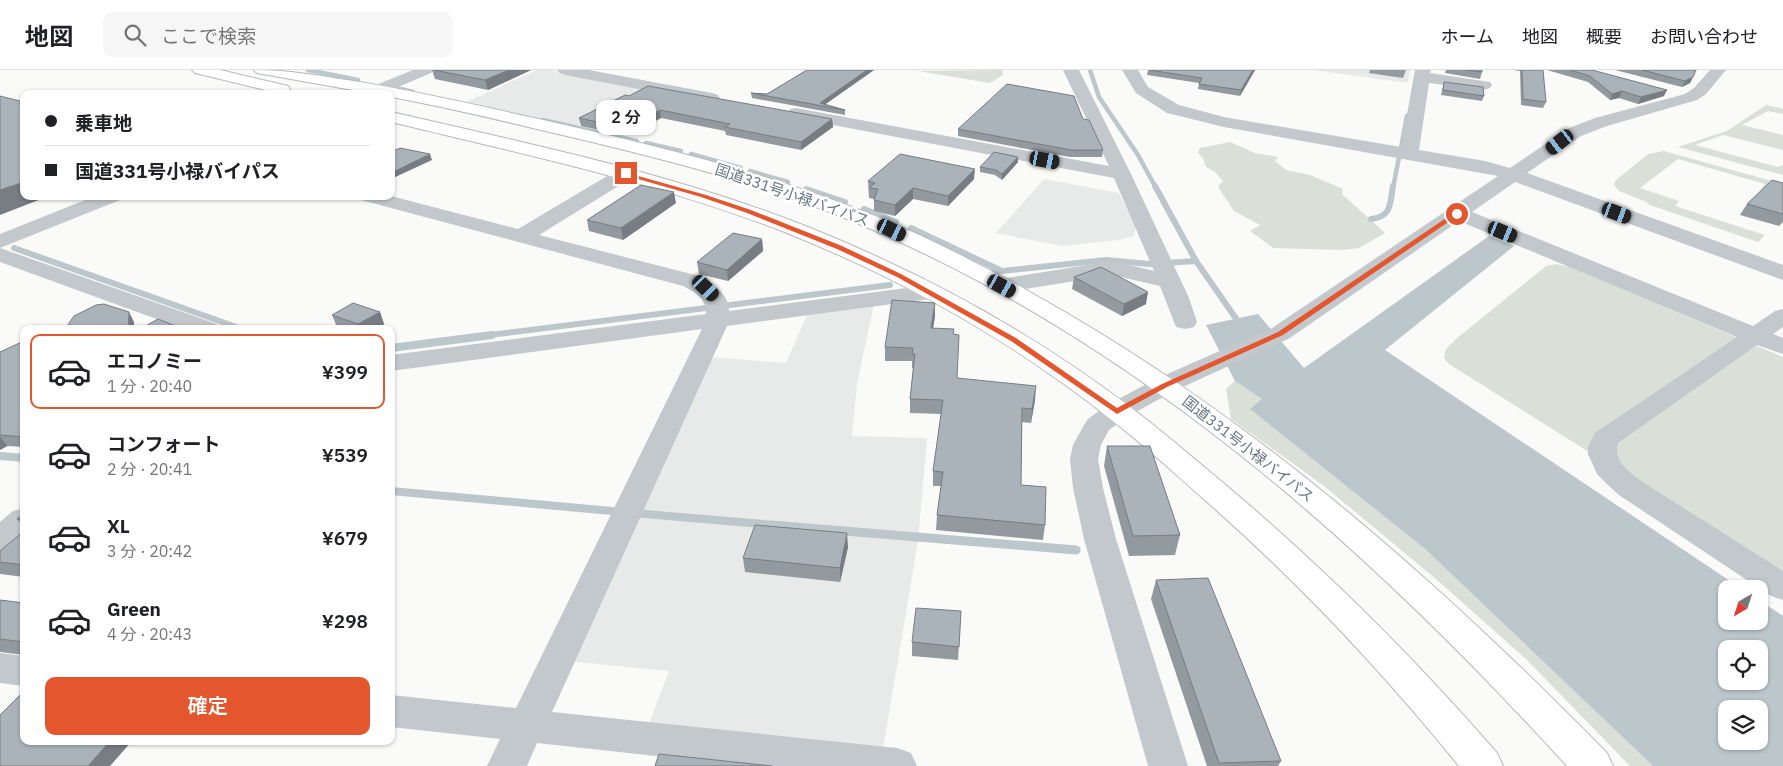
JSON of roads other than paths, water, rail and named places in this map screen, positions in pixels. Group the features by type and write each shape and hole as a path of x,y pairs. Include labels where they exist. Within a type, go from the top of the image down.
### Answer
{"highway":[{"path":"200,70 285,90"},
{"name":"国道331号小禄バイパス","path":"262,70 363,90"},
{"name":"国道331号小禄バイパス","path":"395,97 633,146 788,191 892,230 1002,286 1115,352 1164,385 1280,472 1347,526 1425,594 1539,707 1594,766"},
{"name":"国道331号小禄バイパス","path":"395,118 626,173 704,196 789,227 857,256 930,292 1028,349 1117,411 1178,460 1287,556 1372,640 1482,766"}],"street":[{"path":"378,90 426,70"},
{"path":"565,70 731,101"},
{"path":"1071,70 1122,174 1185,322"},
{"path":"1130,70 1142,90 1173,109 1224,122 1485,167 1514,175 1783,273"},
{"path":"1168,766 1100,539 1088,488 1084,459 1087,446 1098,426 1117,411 1164,385 1280,333 1575,132 1587,126 1691,97 1700,91 1718,70"},
{"path":"1409,154 1423,73 1484,85"},
{"path":"1663,90 1691,97"},
{"path":"780,110 1122,174"},
{"path":"522,236 626,173"},
{"path":"0,242 103,200"},
{"path":"383,200 691,281 706,288 714,297 717,312 507,766"},
{"path":"1457,214 1783,347"},
{"path":"0,255 197,325"},
{"path":"1002,286 1100,270 1164,271"},
{"path":"395,362 717,312 930,292"},
{"path":"1783,316 1605,439 1600,448 1603,459 1612,473 1630,488 1783,587"},
{"path":"0,540 20,522"},
{"path":"0,668 20,670"},
{"path":"395,711 897,766"}],"waterway":[{"path":"308,70 358,80"},
{"path":"1090,70 1099,97 1138,155 1156,188"},
{"path":"397,88 413,92"},
{"path":"1401,148 1407,116"},
{"path":"543,120 637,141"},
{"path":"646,143 681,151"},
{"path":"691,154 741,168"},
{"path":"1393,188 1399,157"},
{"path":"750,171 788,182"},
{"path":"1155,186 1196,261"},
{"path":"1371,219 1383,215 1389,208 1393,186"},
{"path":"806,189 845,202"},
{"path":"864,209 896,222"},
{"path":"911,228 1000,270"},
{"path":"14,248 231,325"},
{"path":"993,272 1106,260 1149,264 1196,261"},
{"path":"1196,261 1237,320"},
{"path":"482,336 890,285"},
{"path":"395,347 492,335"},
{"path":"0,456 20,458"},
{"path":"395,491 612,511"},
{"path":"633,513 786,526"},
{"path":"771,525 1076,550"}]}
